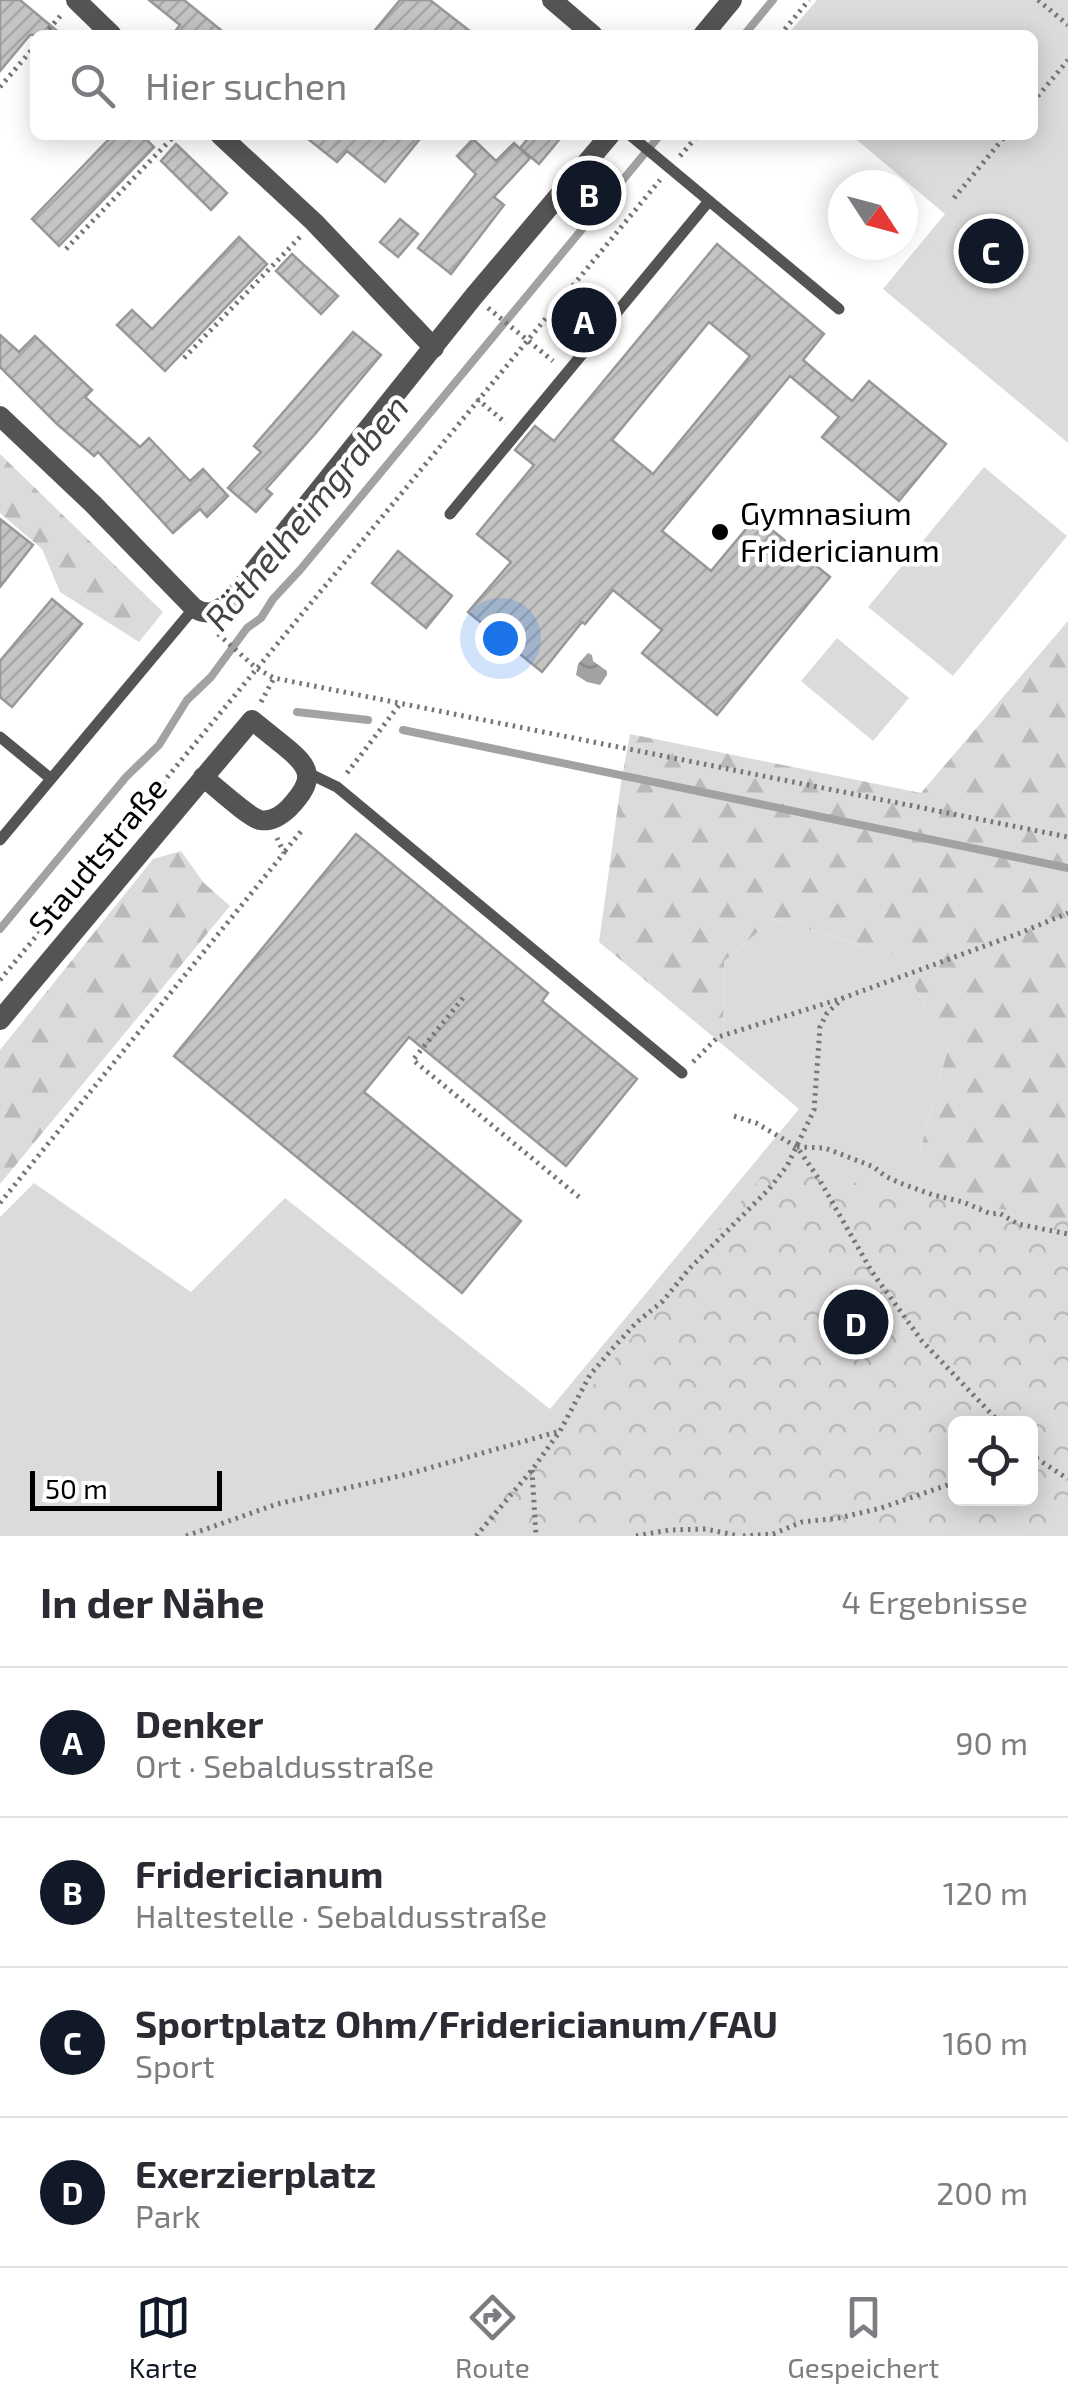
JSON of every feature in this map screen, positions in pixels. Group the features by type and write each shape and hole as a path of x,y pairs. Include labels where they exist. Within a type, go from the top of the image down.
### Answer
{"street":[{"path":"76,0 107,30"},
{"path":"552,0 587,30"},
{"path":"707,30 732,0"},
{"path":"225,140 314,222 434,348"},
{"path":"0,416 203,611 230,601 474,296 606,140"},
{"name":"Staudtstraße","path":"0,1020 252,720 302,760 308,773"},
{"path":"267,820 287,810 304,788 308,773"},
{"name":"Staudtstraße","path":"203,777 252,816 267,820"}],"lane":[{"path":"636,140 839,309"},
{"path":"450,514 710,201"},
{"path":"0,840 50,778 203,611"},
{"path":"0,737 50,778"},
{"path":"308,773 337,787 682,1073"}],"path":[{"path":"784,30 809,0"},
{"path":"1038,0 1068,25"},
{"path":"0,87 30,52"},
{"path":"1038,96 1068,60"},
{"path":"66,249 170,140"},
{"path":"0,980 667,166 693,140"},
{"path":"954,198 1002,140"},
{"path":"184,358 314,222"},
{"path":"488,307 567,372"},
{"path":"478,400 518,432"},
{"path":"219,636 274,678 1068,837"},
{"path":"0,1203 284,853 267,820"},
{"path":"682,1073 718,1038 1020,934 1068,912"},
{"path":"464,998 413,1060 579,1197"},
{"path":"476,1536 532,1470 560,1431 590,1375 612,1348 664,1301 688,1268 788,1166 814,1110 820,1027 826,1012 842,998"},
{"path":"734,1116 756,1123 797,1148 892,1300 933,1353 993,1416"},
{"path":"797,1148 825,1148 932,1195 999,1214 1018,1224 1068,1234"},
{"path":"186,1536 278,1504 408,1474 560,1431"},
{"path":"1040,1460 1068,1479"},
{"path":"532,1470 536,1536"},
{"path":"636,1536 706,1529 741,1536 772,1534 802,1522 880,1508 948,1485"}],"green space":[{"path":"817,0 1068,0 1068,443 883,289 907,260 918,260 918,247 945,214 918,191 918,170 893,170 857,140 1038,140 1038,30 791,30"},
{"path":"0,454 163,612 139,642 60,592 42,549 0,513"},
{"path":"984,467 1067,536 953,676 868,607"},
{"path":"1068,621 1068,1437 1038,1416 1018,1408 919,1154 948,1049 898,956 773,919 724,961 723,1045 599,942 630,734 921,793"},
{"path":"837,638 909,698 873,741 801,681"},
{"path":"181,851 203,882 230,906 0,1184 0,1050 153,859"},
{"path":"773,919 898,956 948,1049 919,1154 1068,1437 1068,1536 0,1536 0,1217 34,1183 191,1292 285,1198 550,1409 799,1109 723,1045 724,961"},
{"path":"769,1167 1068,1221 1068,1536 472,1536"}],"water":[{"path":"588,653 607,671 600,685 576,675 578,664"}],"building":[{"path":"0,0 20,0 56,30 30,30 0,71"},
{"path":"149,0 184,0 221,30 176,30 180,25"},
{"path":"400,0 430,0 469,30 375,30"},
{"path":"108,140 147,140 154,147 59,246 32,219"},
{"path":"309,140 419,140 385,182 347,151 337,162"},
{"path":"474,140 496,161 514,143 530,158 494,197 504,205 451,274 418,248 476,174 457,156"},
{"path":"527,140 559,140 539,164 520,148"},
{"path":"176,144 227,193 211,210 161,161"},
{"path":"400,219 418,234 398,257 380,242"},
{"path":"239,237 267,264 165,371 117,325 132,310 152,329"},
{"name":"Gymnasium Fridericianum","path":"717,244 824,334 803,360 852,401 869,381 946,444 899,501 822,437 839,417 790,376 662,531 711,571 756,517 830,577 717,715 642,653 662,630 613,590 542,672 468,612 511,562 477,534 534,465 515,450 535,426 554,441","holes":["709,322 750,356 653,474 612,440"]},
{"path":"292,254 338,296 321,314 276,271"},
{"path":"353,332 381,355 266,489 272,494 256,512 228,488 261,452 254,446"},
{"path":"0,335 19,352 35,336 92,390 85,397 140,447 149,438 190,481 203,469 228,496 207,517 200,509 173,533 98,452 94,456 57,424 0,367"},
{"path":"0,519 33,545 0,587"},
{"path":"398,551 452,596 426,628 372,583"},
{"path":"52,599 82,624 12,707 0,697 0,661"},
{"path":"356,834 548,993 542,1001 637,1079 566,1166 409,1037 364,1092 521,1221 462,1293 174,1056"}],"waterway":[{"name":"Röthelheimgraben","path":"748,30 773,0"},
{"name":"Röthelheimgraben","path":"0,929 126,777 159,745 187,700 211,677 247,628 261,618 656,140"},
{"path":"297,712 368,720"},
{"path":"403,730 1068,868"}],"place":[{"name":"Fridericianum","path":"589,193"},
{"name":"Sportplatz Ohm/Fridericianum/FAU","path":"991,251"},
{"name":"Denker","path":"584,320"},
{"name":"Gymnasium Fridericianum","path":"720,532"},
{"name":"Exerzierplatz","path":"856,1322"}]}
